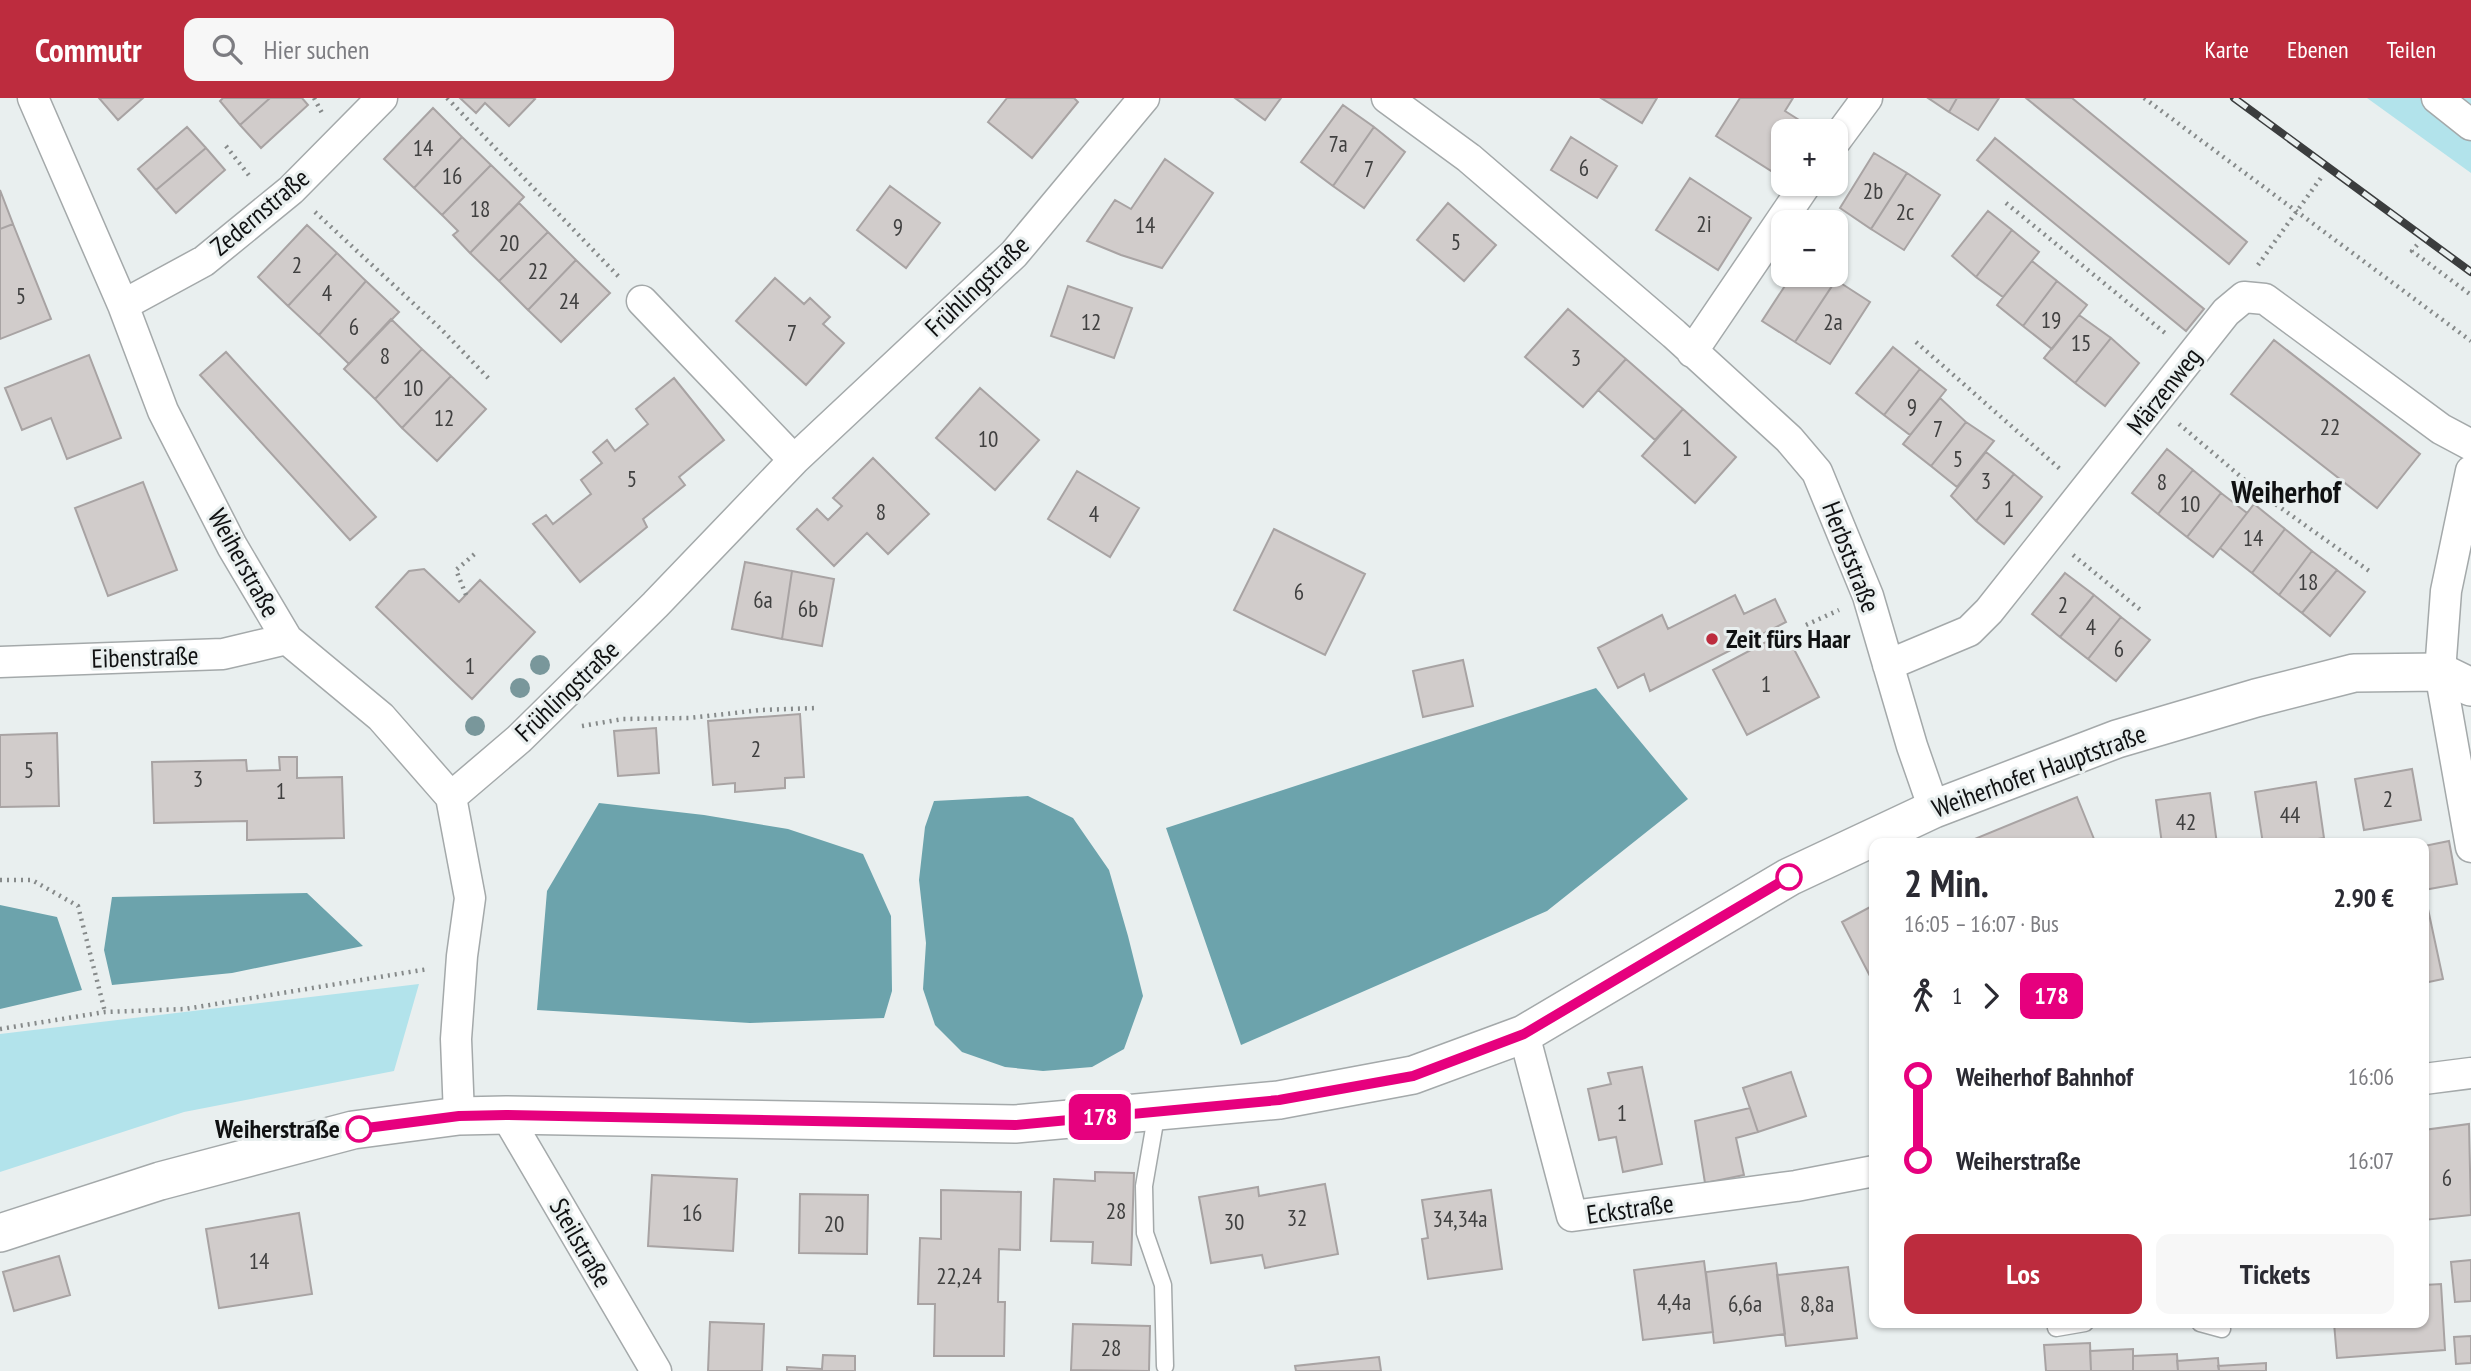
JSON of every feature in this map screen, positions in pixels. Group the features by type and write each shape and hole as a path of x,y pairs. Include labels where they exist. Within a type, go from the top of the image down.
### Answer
{"street":[{"name":"Weiherstraße","path":"33,98 123,305 163,411 232,546 287,639 381,718 451,797"},
{"name":"Zedernstraße","path":"123,305 204,261 291,190 382,98"},
{"name":"Frühlingstraße","path":"451,797 519,739 655,605 794,460 1014,254 1144,98"},
{"name":"Herbststraße","path":"1387,98 1469,158 1789,439 1817,472 1868,596 1912,746 1934,809"},
{"path":"1848,124 1867,98"},
{"path":"2437,98 2471,125"},
{"path":"1692,352 1798,196"},
{"path":"2244,297 2265,299 2441,429 2471,445"},
{"name":"Märzenweg","path":"1888,665 1969,631 1989,611 2226,312 2244,297"},
{"path":"642,301 794,460"},
{"path":"2471,471 2446,591 2471,847"},
{"name":"Eibenstraße","path":"0,662 223,654 287,639"},
{"name":"Weiherhofer Hauptstraße","path":"1872,838 1934,809 2117,739 2256,698 2354,673 2455,680"},
{"path":"451,797 470,898 462,956 456,1039 459,1116"},
{"name":"Weiherhofer Hauptstraße","path":"0,1233 160,1181 353,1130 459,1116 1015,1125 1279,1100 1413,1076 1524,1034 1789,877 1869,839"},
{"name":"Eckstraße","path":"1524,1034 1572,1216 1796,1186 1869,1172"},
{"path":"2429,1078 2471,1073"},
{"name":"Steilstraße","path":"506,1115 656,1371"}],"lane":[{"path":"1157,1111 1144,1186 1145,1233 1163,1285 1166,1366"}],"path":[{"path":"447,98 642,301"},
{"path":"2144,98 2471,341"},
{"path":"2244,297 2254,271 2323,175"},
{"path":"291,190 442,330 491,381"},
{"path":"2006,203 2192,355"},
{"path":"2417,245 2412,251 2471,295"},
{"path":"1916,342 2084,491"},
{"path":"2154,404 2260,493 2372,573"},
{"path":"2049,536 2143,612"},
{"path":"466,595 456,570 477,552"},
{"path":"519,739 624,719 689,719 761,709 816,708"},
{"path":"0,880 32,880 78,906 104,1012"},
{"path":"0,1029 104,1012 185,1009 422,971 462,956"}],"shaded area":[{"path":"2367,98 2471,98 2471,173"},
{"path":"1596,688 1688,799 1547,911 1241,1045 1166,828"},
{"path":"1028,796 1073,818 1109,870 1143,996 1124,1049 1092,1067 1043,1071 1005,1067 962,1052 935,1025 923,989 926,943 919,880 925,827 934,801"},
{"path":"599,803 704,815 788,829 863,854 891,916 892,991 884,1018 750,1023 537,1010 547,891"},
{"path":"307,893 363,946 232,973 112,985 104,950 112,897"},
{"path":"0,905 57,917 82,990 0,1009"},
{"path":"419,984 394,1071 184,1112 0,1172 0,1034"}],"building":[{"path":"99,98 143,98 118,120"},
{"path":"223,98 270,98 240,125 220,101"},
{"path":"270,98 302,98 308,105 261,148 240,125"},
{"path":"460,98 535,99 509,126 485,103 476,113"},
{"path":"1007,98 1074,98 1078,102 1032,158 988,122"},
{"path":"1235,98 1281,98 1265,120"},
{"path":"1601,98 1657,98 1642,123"},
{"path":"1740,98 1793,98 1785,111 1798,119 1771,119 1771,171 1716,136"},
{"path":"1928,98 1957,98 1949,112"},
{"path":"1957,98 1999,98 1978,130 1949,112"},
{"path":"2026,98 2072,98 2247,242 2229,264"},
{"path":"1343,105 1374,127 1333,186 1301,162"},
{"path":"433,108 462,137 414,188 384,159"},
{"path":"187,127 206,148 156,190 138,169"},
{"path":"1374,127 1405,152 1364,208 1333,186"},
{"path":"462,137 491,165 442,215 414,188"},
{"path":"1571,137 1617,166 1597,198 1551,170"},
{"path":"1995,138 2204,309 2186,331 1977,160"},
{"path":"206,148 225,170 176,213 156,190"},
{"path":"1874,153 1907,173 1871,229 1848,213 1848,210 1840,208"},
{"path":"1165,159 1213,193 1162,268 1087,241 1115,200 1131,209"},
{"path":"491,165 524,197 470,253 453,235 458,231 442,215"},
{"path":"1907,173 1940,195 1904,250 1871,229"},
{"path":"1690,178 1751,218 1718,270 1656,230"},
{"path":"890,186 940,223 906,268 857,230"},
{"path":"0,190 13,224 0,229"},
{"path":"519,203 548,232 499,281 470,253"},
{"path":"1448,203 1496,245 1464,281 1417,240"},
{"path":"1988,211 2012,230 1976,277 1952,256"},
{"path":"13,224 51,319 0,339 0,229"},
{"path":"307,225 337,253 288,306 258,277"},
{"path":"2012,230 2039,252 2003,297 1976,277"},
{"path":"548,232 576,260 528,310 499,281"},
{"path":"337,253 366,281 319,335 288,306"},
{"path":"576,260 610,293 561,342 528,310"},
{"path":"2032,261 2057,281 2023,326 1997,305"},
{"path":"775,278 804,304 810,298 830,317 823,324 844,343 806,385 736,321"},
{"path":"366,281 399,312 349,364 319,335"},
{"path":"2057,281 2087,305 2052,349 2023,326"},
{"path":"1068,286 1132,308 1114,358 1051,336"},
{"path":"1784,287 1831,287 1795,342 1762,321"},
{"path":"1831,287 1847,287 1870,302 1830,364 1795,342"},
{"path":"1568,309 1626,359 1583,407 1525,357"},
{"path":"2079,315 2111,338 2075,383 2044,358"},
{"path":"391,319 422,349 375,399 344,369"},
{"path":"2111,338 2139,363 2105,406 2075,383"},
{"path":"2274,340 2420,454 2377,508 2231,394"},
{"path":"1893,347 1920,369 1884,415 1856,393"},
{"path":"422,349 451,376 402,428 375,399"},
{"path":"226,352 376,517 350,540 200,375"},
{"path":"89,355 121,438 67,459 51,418 22,430 5,388"},
{"path":"1626,359 1683,409 1655,440 1598,390"},
{"path":"1920,369 1946,390 1910,435 1884,415"},
{"path":"451,376 486,409 437,461 402,428"},
{"path":"674,378 724,440 679,477 685,485 643,519 647,527 580,582 533,524 546,515 553,524 591,494 581,480 602,463 593,452 607,440 615,451 648,424 636,409"},
{"path":"980,388 1039,440 995,490 936,438"},
{"path":"1940,398 1966,422 1931,466 1903,444"},
{"path":"1683,409 1736,457 1695,503 1642,456"},
{"path":"1966,422 1994,441 1957,487 1931,466"},
{"path":"2167,449 2193,470 2158,514 2132,493"},
{"path":"1986,452 2014,474 1976,521 1951,496"},
{"path":"873,458 929,514 888,554 867,533 834,566 797,529 817,509 828,520 842,506 833,498"},
{"path":"2193,470 2221,493 2187,537 2158,514"},
{"path":"1077,471 1139,508 1110,557 1048,519"},
{"path":"2014,474 2042,497 2004,544 1976,521"},
{"path":"143,482 177,570 108,596 75,508"},
{"path":"2221,493 2247,513 2213,557 2187,537"},
{"path":"2254,504 2285,529 2252,573 2220,548"},
{"path":"1274,529 1365,574 1325,655 1234,610"},
{"path":"2285,529 2312,551 2279,595 2252,573"},
{"path":"2312,551 2337,570 2302,613 2279,595"},
{"path":"745,562 792,571 782,639 732,629"},
{"path":"424,569 459,602 480,580 535,632 472,699 376,607 409,571"},
{"path":"2337,570 2365,592 2330,636 2302,613"},
{"path":"792,571 834,579 822,646 782,639"},
{"path":"2065,573 2094,595 2060,637 2032,614"},
{"path":"1735,595 1744,614 1775,599 1786,622 1650,691 1644,674 1618,688 1598,648 1662,615 1668,629"},
{"path":"2094,595 2121,617 2088,659 2060,637"},
{"path":"2121,617 2150,640 2116,681 2088,659"},
{"path":"1785,632 1819,697 1747,735 1713,670"},
{"path":"1463,660 1473,706 1423,717 1413,671"},
{"path":"800,714 804,777 785,778 785,788 735,792 735,783 713,785 708,721"},
{"path":"656,728 659,773 618,776 614,731"},
{"path":"57,733 59,806 0,807 0,735"},
{"path":"279,757 297,757 297,778 342,777 344,838 247,840 247,821 154,823 152,762 246,760 247,771 280,770"},
{"path":"2412,769 2421,820 2364,830 2355,779"},
{"path":"2316,782 2324,838 2262,838 2255,792"},
{"path":"2210,793 2216,838 2161,838 2156,800"},
{"path":"2077,797 2094,838 1977,838"},
{"path":"2449,841 2457,884 2429,889 2429,845"},
{"path":"1869,908 1869,974 1842,922"},
{"path":"2429,914 2443,979 2429,982"},
{"path":"1642,1067 1662,1164 1623,1172 1616,1137 1599,1140 1588,1089 1611,1084 1608,1073"},
{"path":"1791,1072 1806,1116 1758,1132 1743,1088"},
{"path":"1750,1108 1758,1132 1736,1138 1744,1175 1705,1183 1695,1121"},
{"path":"2469,1124 2471,1215 2429,1219 2429,1129"},
{"path":"1095,1172 1134,1173 1131,1265 1092,1263 1093,1242 1051,1241 1054,1179 1095,1181"},
{"path":"652,1175 737,1179 733,1251 648,1246"},
{"path":"1325,1184 1338,1254 1265,1268 1262,1255 1211,1263 1199,1197 1258,1187 1259,1196"},
{"path":"941,1190 1021,1192 1020,1250 999,1249 998,1302 1005,1302 1004,1356 934,1356 935,1304 918,1304 920,1238 941,1239"},
{"path":"1491,1190 1502,1269 1428,1279 1422,1239 1428,1238 1422,1200"},
{"path":"800,1194 868,1195 867,1254 799,1253"},
{"path":"299,1213 312,1294 219,1308 206,1229"},
{"path":"59,1256 70,1295 14,1311 3,1272"},
{"path":"2471,1260 2471,1301 2455,1302 2451,1262"},
{"path":"1704,1261 1713,1332 1643,1340 1634,1270"},
{"path":"1776,1263 1785,1334 1714,1343 1706,1272"},
{"path":"1848,1267 1857,1338 1786,1346 1777,1275"},
{"path":"2441,1284 2445,1350 2337,1358 2334,1328 2429,1328 2429,1285"},
{"path":"710,1322 764,1324 762,1371 708,1371"},
{"path":"1073,1324 1150,1326 1149,1371 1071,1370"},
{"path":"2471,1336 2471,1363 2456,1364 2454,1337"},
{"path":"2090,1343 2091,1371 2046,1371 2044,1345"},
{"path":"2133,1349 2133,1371 2091,1371 2090,1351"},
{"path":"2177,1354 2178,1371 2133,1371 2133,1356"},
{"path":"823,1355 855,1356 855,1371 787,1371 787,1367 822,1369"},
{"path":"1379,1357 1381,1371 1296,1371 1295,1366"},
{"path":"2218,1358 2219,1371 2178,1371 2177,1361"},
{"path":"2266,1363 2266,1371 2219,1371 2218,1366"}],"railway":[{"path":"2234,98 2471,272"}],"bus line":[{"name":"178","path":"359,1129 459,1116 506,1115 1015,1125 1279,1100 1413,1076 1524,1034 1789,877"}],"place":[{"name":"Zeit fürs Haar","path":"1712,639"},
{"name":"Weiherstraße","path":"359,1129"}],"district":[{"name":"Weiherhof","path":"2286,493"}]}
